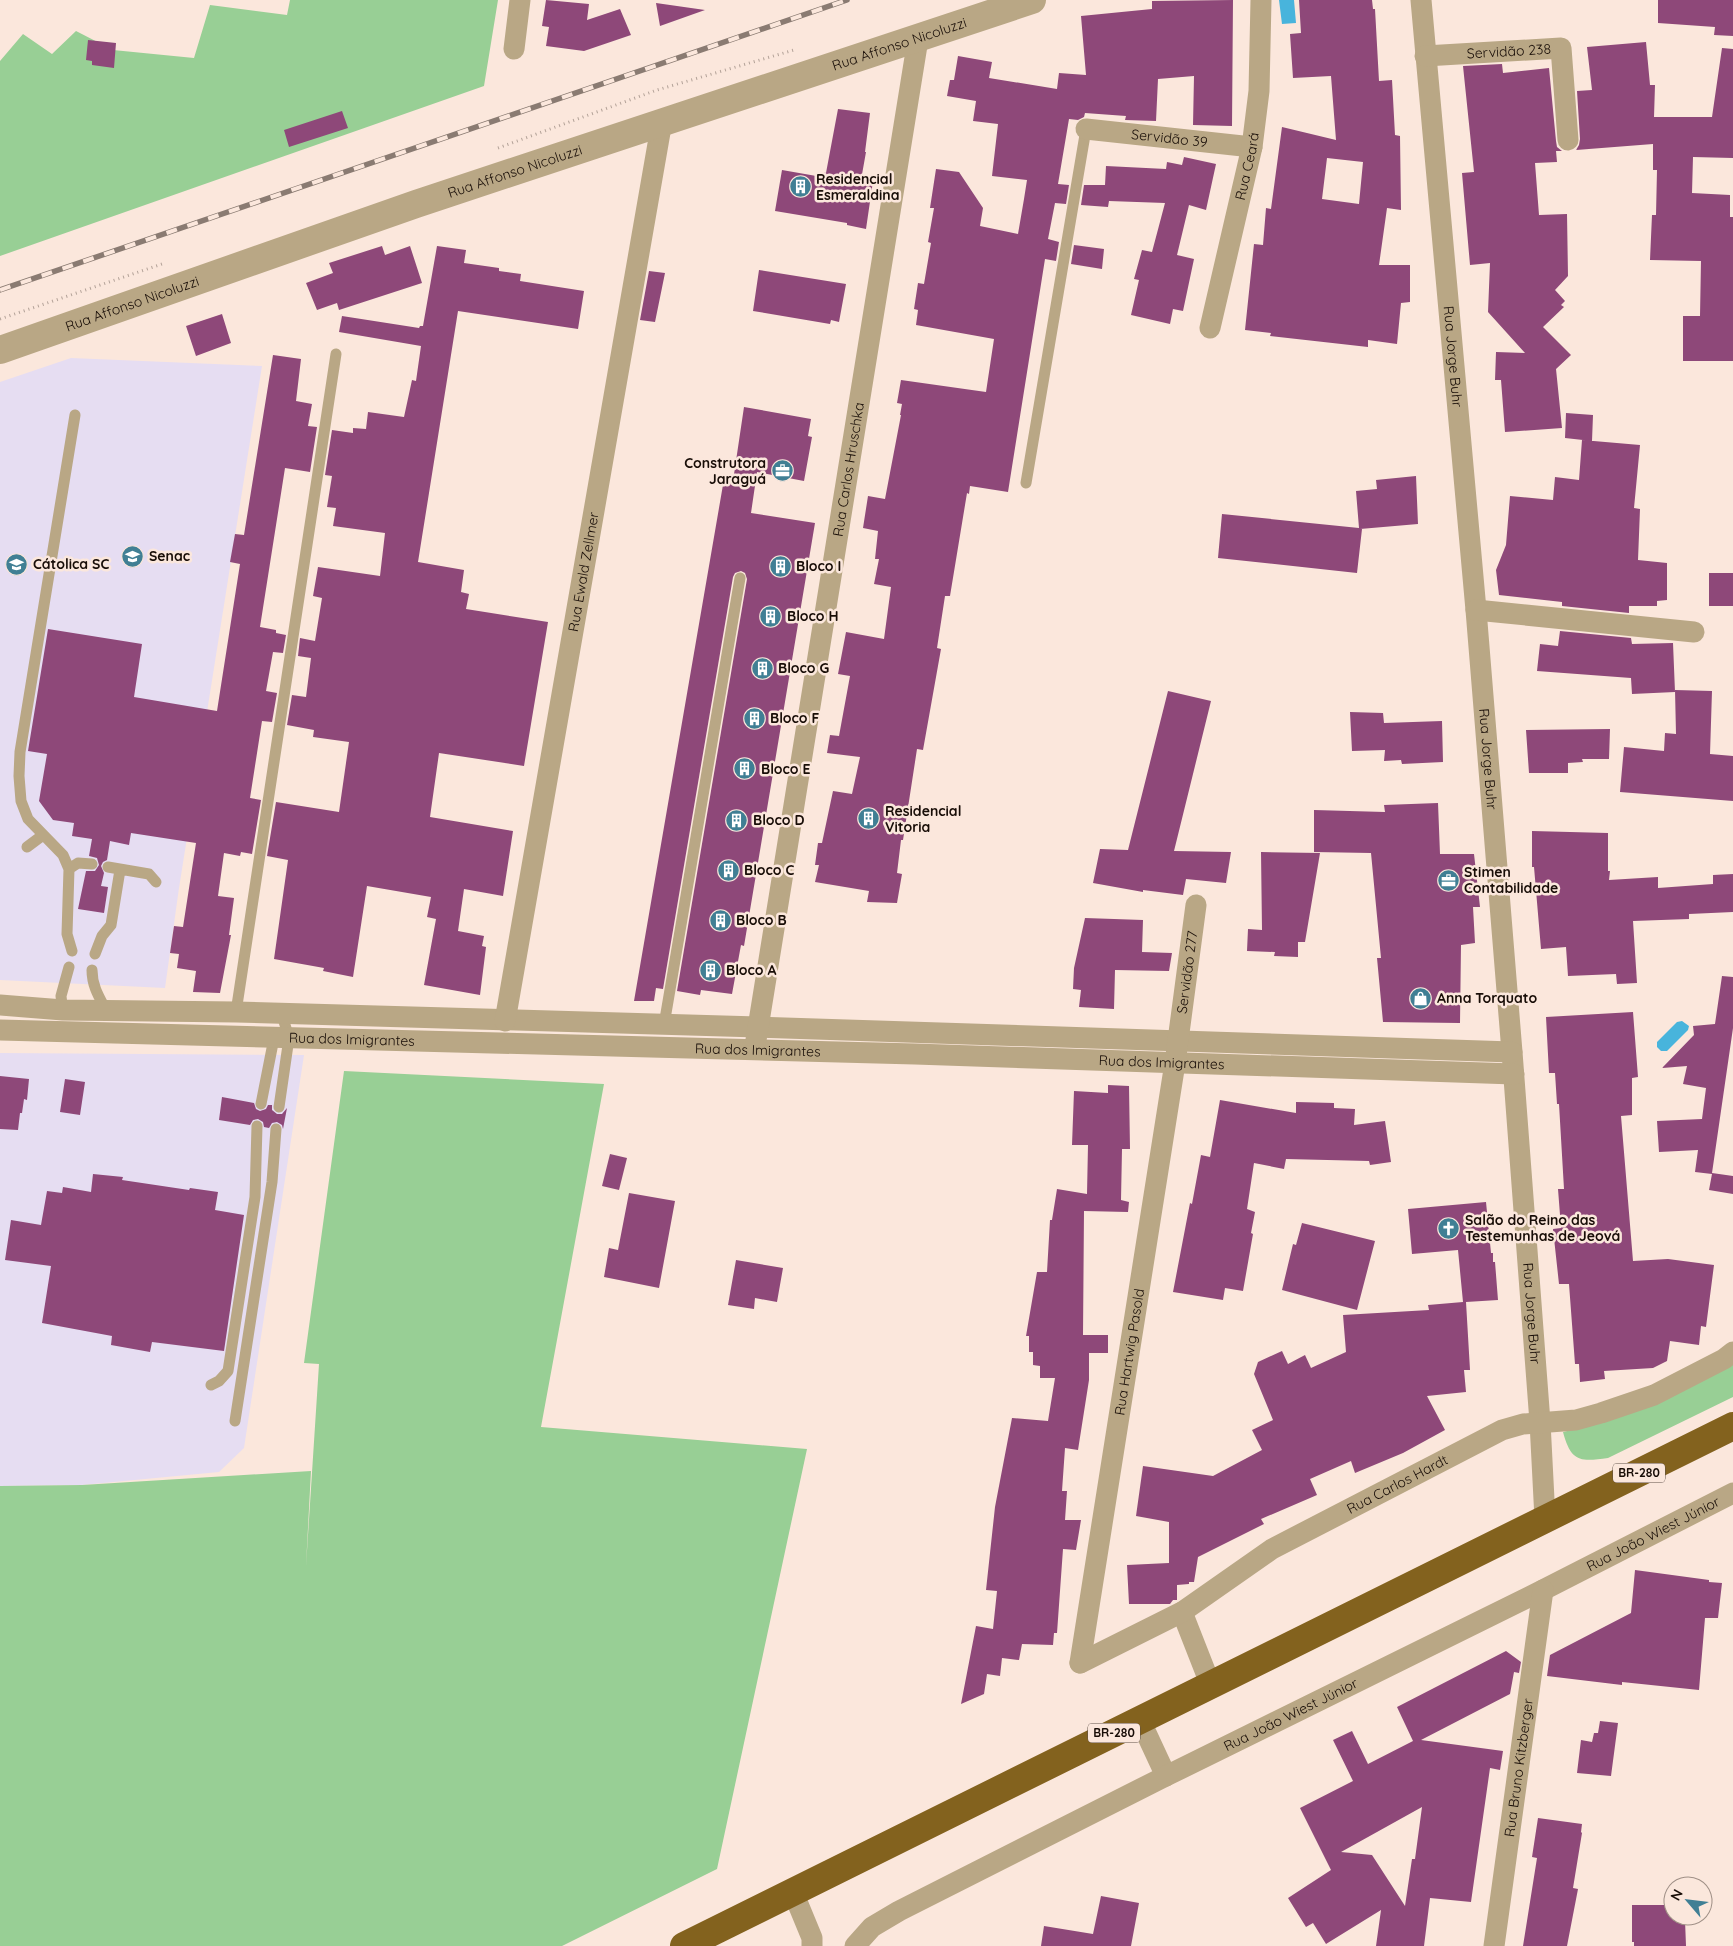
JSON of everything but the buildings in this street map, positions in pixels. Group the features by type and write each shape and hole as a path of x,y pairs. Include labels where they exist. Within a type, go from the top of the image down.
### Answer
{"highway":[{"name":"BR-280","path":"684,1946 1733,1426"}],"street":[{"path":"514,49 520,0"},
{"name":"Rua Affonso Nicoluzzi","path":"0,350 416,204 1032,0"},
{"name":"Rua Ceará","path":"1210,328 1252,147 1259,91 1262,0"},
{"name":"Rua Jorge Buhr","path":"1421,0 1476,610 1514,1074 1540,1422 1545,1519"},
{"name":"Rua Carlos Hruschka","path":"755,1050 918,39"},
{"name":"Servidão 238","path":"1425,56 1561,48 1568,140"},
{"name":"Rua Ewald Zellmer","path":"505,1021 662,122"},
{"name":"Servidão 39","path":"1086,129 1252,147"},
{"path":"1476,610 1694,632"},
{"name":"Servidão 277","path":"1176,1041 1196,905"},
{"name":"Rua dos Imigrantes","path":"0,1005 63,1010 236,1012 282,1015 758,1027 1512,1052"},
{"name":"Rua dos Imigrantes","path":"0,1030 915,1054 1514,1074"},
{"path":"915,1033 915,1054"},
{"name":"Rua Hartwig Pasold","path":"1080,1663 1175,1063 1176,1041"},
{"name":"Rua Carlos Hardt","path":"1080,1663 1182,1612 1272,1549 1315,1525 1502,1430 1523,1424 1576,1420 1654,1395 1724,1359 1733,1352"},
{"name":"Rua João Wiest Júnior","path":"855,1946 872,1927 899,1912 1166,1776 1543,1590 1733,1493"},
{"name":"Rua Bruno Kitzberger","path":"1494,1946 1543,1590"},
{"path":"1182,1612 1210,1686"},
{"path":"1140,1720 1166,1776"},
{"path":"793,1892 812,1938 812,1946"}],"lane":[{"path":"1026,484 1086,129"},
{"path":"236,1012 336,354"},
{"path":"72,950 67,934 69,869 63,855 28,819 21,801 19,776 20,752 75,415"},
{"path":"664,1025 740,578"},
{"path":"27,847 43,835"},
{"path":"69,869 78,863 92,864"},
{"path":"96,954 102,936 111,925 114,868 149,874 156,882"},
{"path":"65,1032 61,996 69,967"},
{"path":"92,970 94,988 106,1010"},
{"path":"280,1107 282,1015"},
{"path":"261,1104 281,1037"},
{"path":"211,1385 219,1382 228,1371 255,1197 257,1126"},
{"path":"235,1421 272,1182 276,1129"}],"shaded area":[{"name":"Senac","path":"71,358 262,366 179,888 165,988 0,980 0,382"},
{"path":"0,1053 304,1055 244,1448 219,1472 82,1485 0,1486"}],"green space":[{"path":"290,0 498,0 484,86 0,256 0,61 23,34 52,54 76,31 113,50 194,58 210,5 287,15"},
{"path":"344,1071 604,1084 541,1427 807,1449 717,1869 562,1946 0,1946 0,1486 82,1485 311,1471 306,1566 319,1364 304,1363"},
{"path":"1733,1363 1733,1397 1608,1458 1590,1460 1578,1458 1569,1449 1563,1432 1588,1426"}],"water":[{"path":"1279,0 1294,0 1296,23 1282,24"},
{"path":"1682,1021 1689,1026 1688,1030 1667,1051 1661,1051 1657,1047 1657,1042 1677,1022"}],"railway":[{"path":"0,290 847,0"}],"place":[{"name":"Residencial Esmeraldina","path":"800,187"},
{"name":"Construtora Jaraguá","path":"782,471"},
{"name":"Senac","path":"133,556"},
{"name":"Cátolica SC","path":"17,564"},
{"name":"Bloco I","path":"780,566"},
{"name":"Bloco H","path":"771,616"},
{"name":"Bloco G","path":"762,668"},
{"name":"Bloco F","path":"754,718"},
{"name":"Bloco E","path":"745,769"},
{"name":"Residencial Vitoria","path":"869,819"},
{"name":"Bloco D","path":"737,820"},
{"name":"Bloco C","path":"728,870"},
{"name":"Stimen Contabilidade","path":"1448,880"},
{"name":"Bloco B","path":"720,920"},
{"name":"Bloco A","path":"710,970"},
{"name":"Anna Torquato","path":"1421,998"},
{"name":"Salão do Reino das Testemunhas de Jeová","path":"1449,1228"}]}
